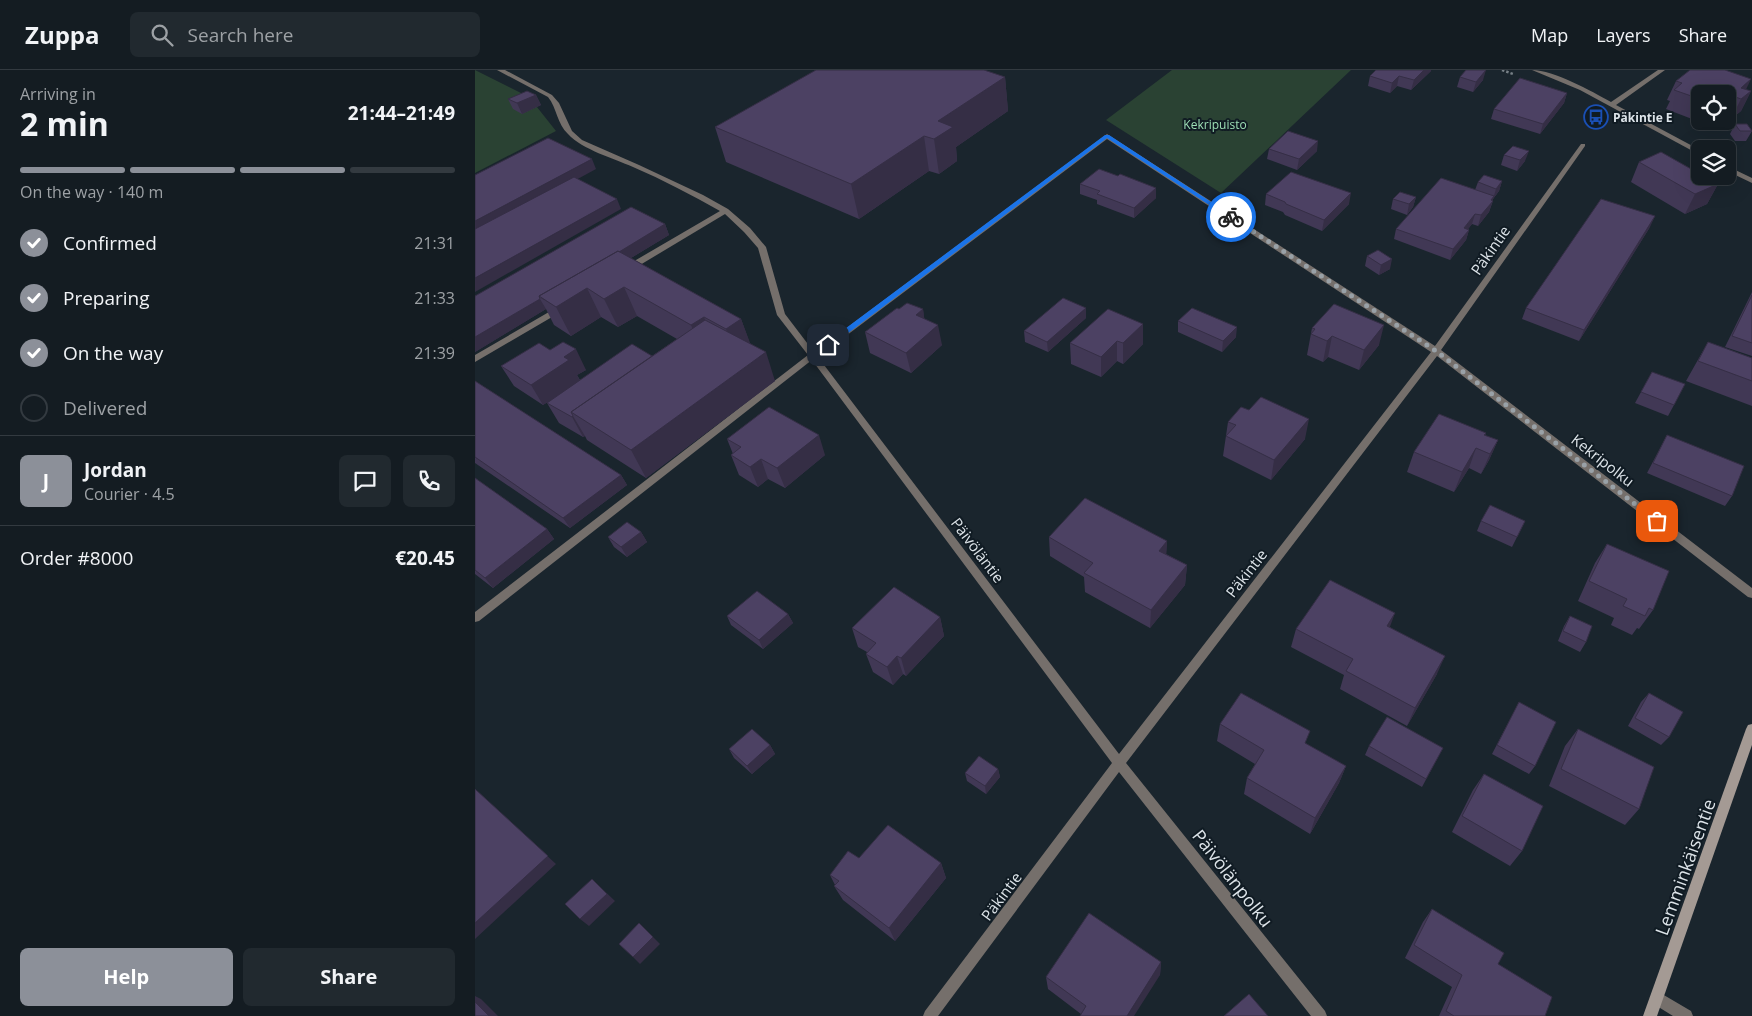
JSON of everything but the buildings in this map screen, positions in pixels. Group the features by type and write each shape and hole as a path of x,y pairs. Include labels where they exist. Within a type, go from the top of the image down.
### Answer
{"street":[{"name":"Päivöläntie","path":"500,70 550,96 556,103 569,132 580,141 637,166 725,211 762,247 781,315 1119,763"},
{"path":"1535,70 1583,89 1691,148"},
{"path":"1611,105 1662,70"},
{"name":"Kekripolku","path":"813,356 1107,136 1436,351 1752,594"},
{"name":"Päkintie","path":"930,1016 1119,763 1436,351 1583,146"},
{"path":"1736,173 1752,181"},
{"path":"617,275 725,211"},
{"path":"475,359 567,305"},
{"path":"475,618 813,356"},
{"name":"Lemminkäisentie","path":"1650,1016 1752,729"},
{"name":"Päivölänpolku","path":"1119,763 1320,1016"},
{"path":"1657,998 1687,1016"}],"green space":[{"path":"475,70 529,97 556,131 475,173"},
{"name":"Kekripuisto","path":"1172,70 1351,70 1221,193 1106,120"}],"way so far":[{"path":"1231,217 1436,351 1657,521"}],"place":[{"name":"Päkintie E","path":"1596,117"}],"route":[{"path":"828,345 1107,136 1231,217"}]}
